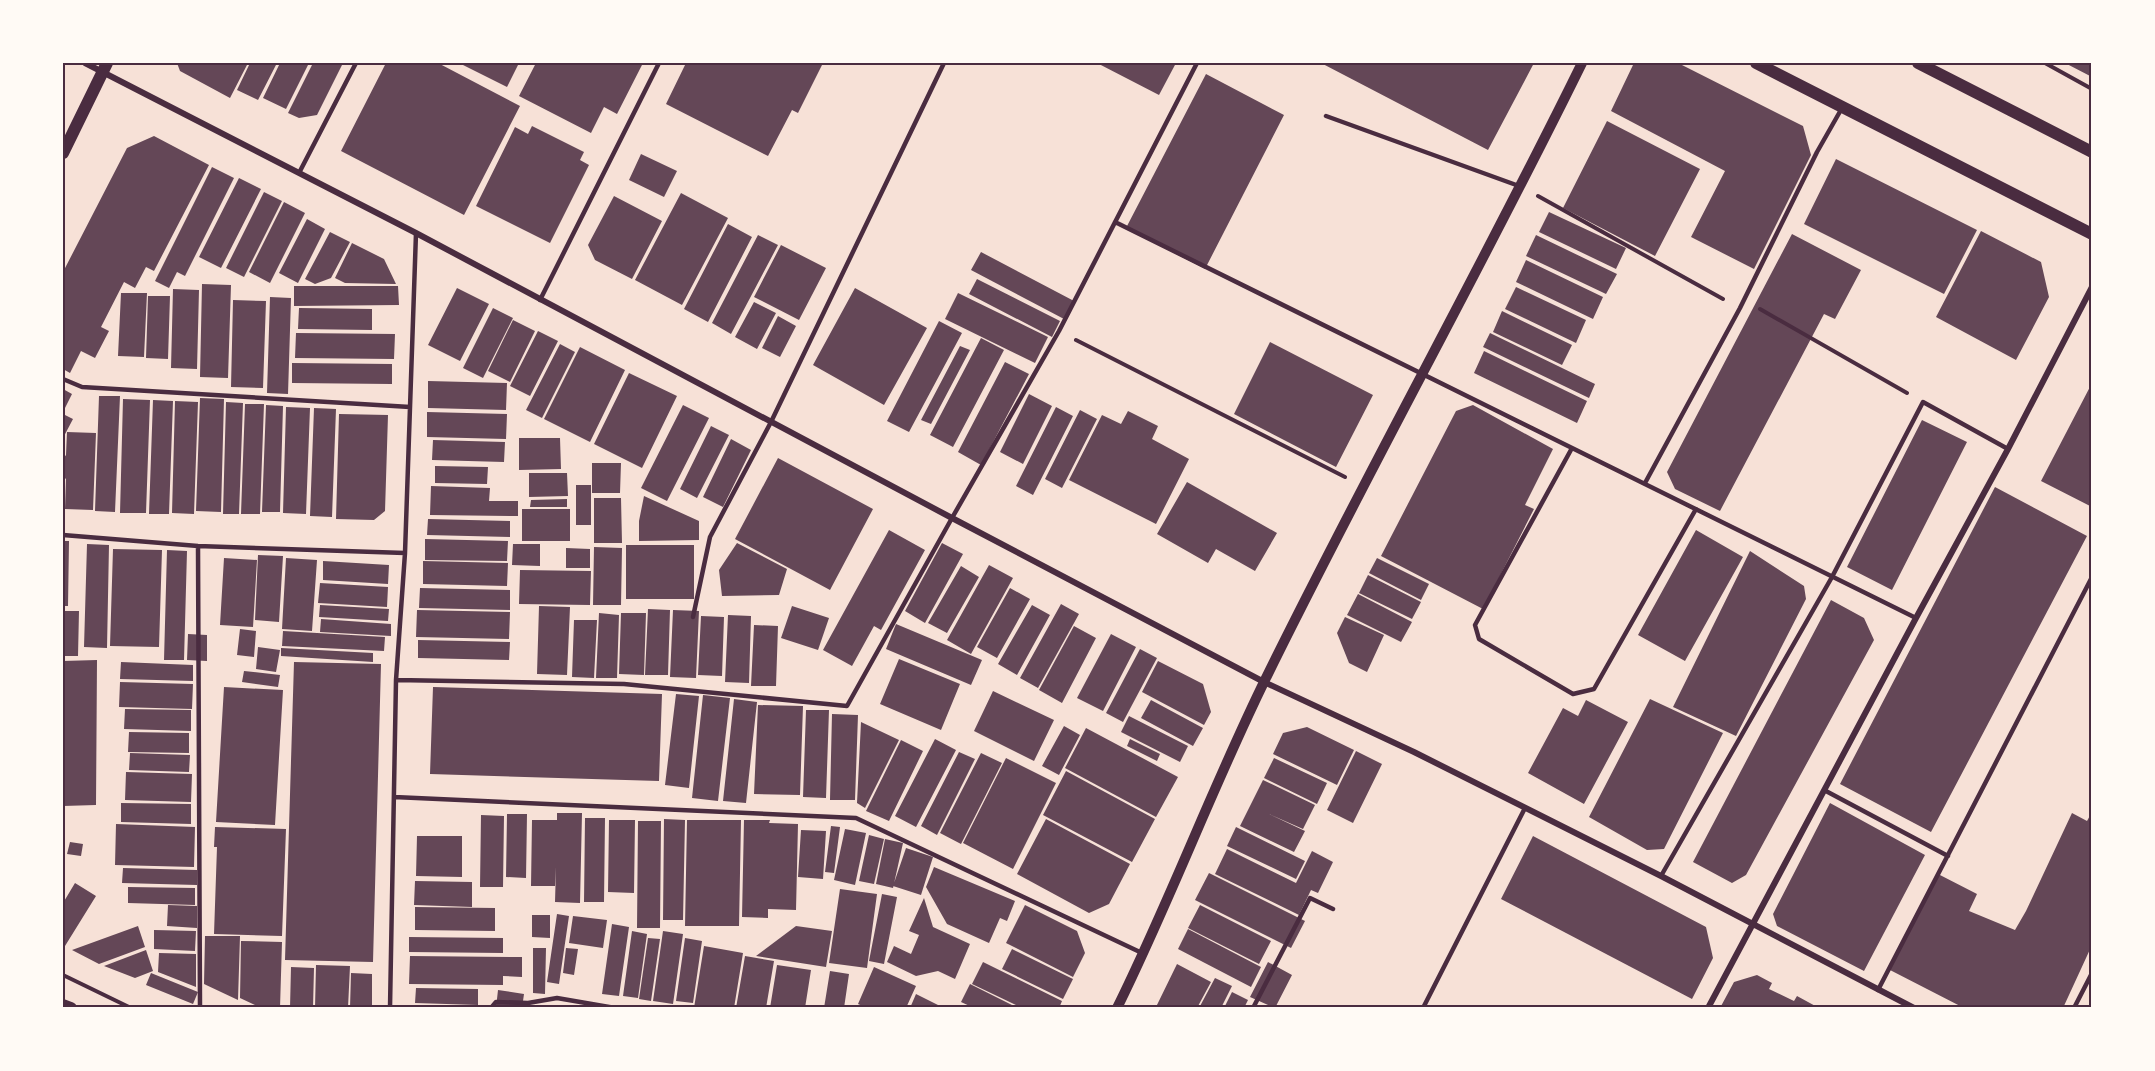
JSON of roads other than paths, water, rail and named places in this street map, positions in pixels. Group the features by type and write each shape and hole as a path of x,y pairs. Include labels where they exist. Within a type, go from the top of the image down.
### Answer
{"main road":[{"path":"1756,63 2092,234"},
{"path":"1918,63 2092,152"},
{"path":"63,153 105,68"},
{"path":"63,1005 71,1008"}],"street":[{"path":"85,63 105,68 1264,682 1414,752 1661,876 1914,1008"},
{"path":"1117,1008 1144,954 1264,682 1522,187 1582,63"},
{"path":"1708,1008 2008,449 2092,287"}],"lane":[{"path":"299,172 356,63"},
{"path":"540,300 659,63"},
{"path":"693,617 710,537 771,422 944,63"},
{"path":"396,680 624,684 847,706 951,518 1059,332 1197,63"},
{"path":"1645,483 1745,300 1817,152 1843,106"},
{"path":"1326,116 1522,187"},
{"path":"1115,222 1916,618"},
{"path":"390,1008 396,680 405,553 416,233"},
{"path":"63,379 81,387 410,407"},
{"path":"1661,876 1832,577 1923,402 2008,449"},
{"path":"1572,448 1475,625 1479,639 1573,694 1594,690 1696,509"},
{"path":"63,535 198,546 405,553"},
{"path":"198,546 201,1008"},
{"path":"1878,990 2092,578"},
{"path":"1824,790 1948,856"},
{"path":"394,797 856,818 1144,954"},
{"path":"1422,1008 1525,808"},
{"path":"1252,1008 1310,898 1333,909"},
{"path":"2074,1008 2092,973"},
{"path":"491,1008 496,1002 528,1006 557,998 615,1008"}]}
